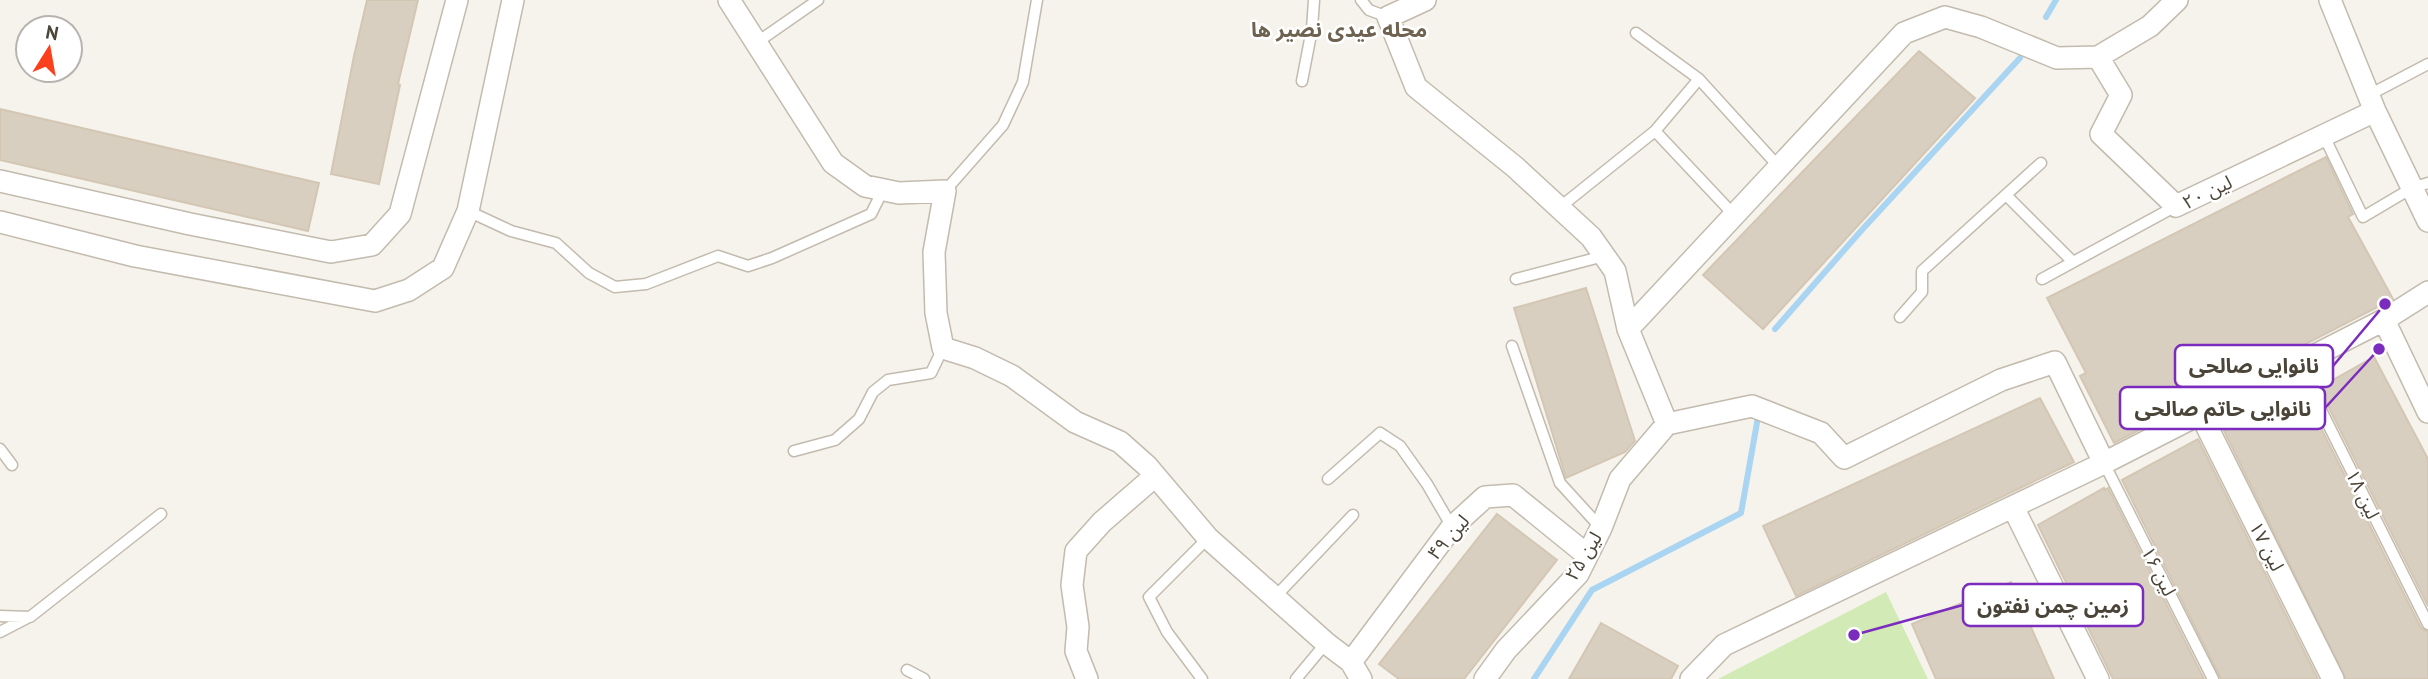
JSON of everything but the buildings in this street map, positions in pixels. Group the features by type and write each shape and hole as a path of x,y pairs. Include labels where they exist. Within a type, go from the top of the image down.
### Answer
{"street":[{"path":"0,181 190,224 331,252 372,245 400,214 457,0"},
{"path":"0,222 135,256 375,301 409,290 443,268 468,211 513,0"},
{"path":"729,0 833,163 865,186 899,193 944,191 934,252 936,313 943,348 975,358 1012,376 1075,422 1121,442 1155,476 1208,538 1356,670"},
{"path":"1425,0 1388,17 1416,87 1515,167 1591,237 1615,271 1628,329 1667,424 1752,407 1821,433 1844,458 2001,380 2054,362 2104,463"},
{"path":"1628,329 1904,33 1945,17 1982,27 2057,58 2098,57 2150,26 2177,0"},
{"path":"2330,0 2372,103 2420,186 2428,221"},
{"path":"2098,57 2121,95 2101,134 2176,206"},
{"name":"لین ۲۰","path":"2176,206 2324,136 2372,103"},
{"path":"1691,679 1724,645 2104,463 2384,320 2428,292"},
{"path":"2384,320 2428,412"},
{"name":"لین ۱۷","path":"2200,413 2333,679"},
{"name":"لین ۲۵","path":"1485,679 1506,650 1578,573 1601,528 1620,479 1667,424"},
{"path":"1087,679 1076,651 1078,627 1072,585 1076,551 1102,522 1155,476"},
{"name":"لین ۴۹","path":"1356,670 1452,527 1485,497 1513,495 1587,555"},
{"path":"2012,508 2098,679"}],"lane":[{"path":"757,43 818,0"},
{"path":"944,191 1003,125 1023,82 1037,0"},
{"path":"1302,81 1312,29 1314,0"},
{"path":"1361,0 1369,10 1388,17"},
{"path":"1636,33 1699,79 1779,167"},
{"path":"2372,103 2428,64"},
{"path":"1559,208 1655,131 1699,79"},
{"path":"1655,131 1734,215"},
{"path":"2324,136 2363,217 2420,186"},
{"path":"1900,317 1922,292 1922,271 2041,163"},
{"path":"468,211 511,231 556,243 590,273 615,287 646,284 718,257 748,266 772,258 871,214 883,190"},
{"path":"2006,195 2073,262"},
{"name":"لین ۲۰","path":"2042,279 2176,206"},
{"path":"1516,279 1605,256"},
{"path":"1512,346 1560,483 1601,528"},
{"path":"794,451 835,440 859,419 873,392 888,380 931,373 943,348"},
{"name":"لین ۱۸","path":"2298,364 2428,624"},
{"path":"1328,479 1380,433 1400,446 1427,484 1452,527"},
{"path":"0,449 12,466"},
{"name":"لین ۱۶","path":"2104,463 2213,679"},
{"path":"0,632 30,617 161,514"},
{"path":"1275,597 1353,514"},
{"path":"1202,679 1167,632 1149,597 1208,538"},
{"path":"0,616 30,617"},
{"path":"1296,679 1325,643"},
{"path":"907,670 924,679"}],"green space":[{"path":"1886,592 1928,679 1718,679"}],"waterway":[{"path":"2046,17 2056,0"},
{"path":"1775,329 2020,58"},
{"path":"1534,679 1592,590 1741,513 1758,417"}],"place":[{"name":"نانوایی صالحی","path":"2385,304"},
{"name":"نانوایی حاتم صالحی","path":"2379,349"},
{"name":"زمین چمن نفتون","path":"1854,635"}],"district":[{"name":"محله عیدی نصیر ها","path":"1339,30"}]}
